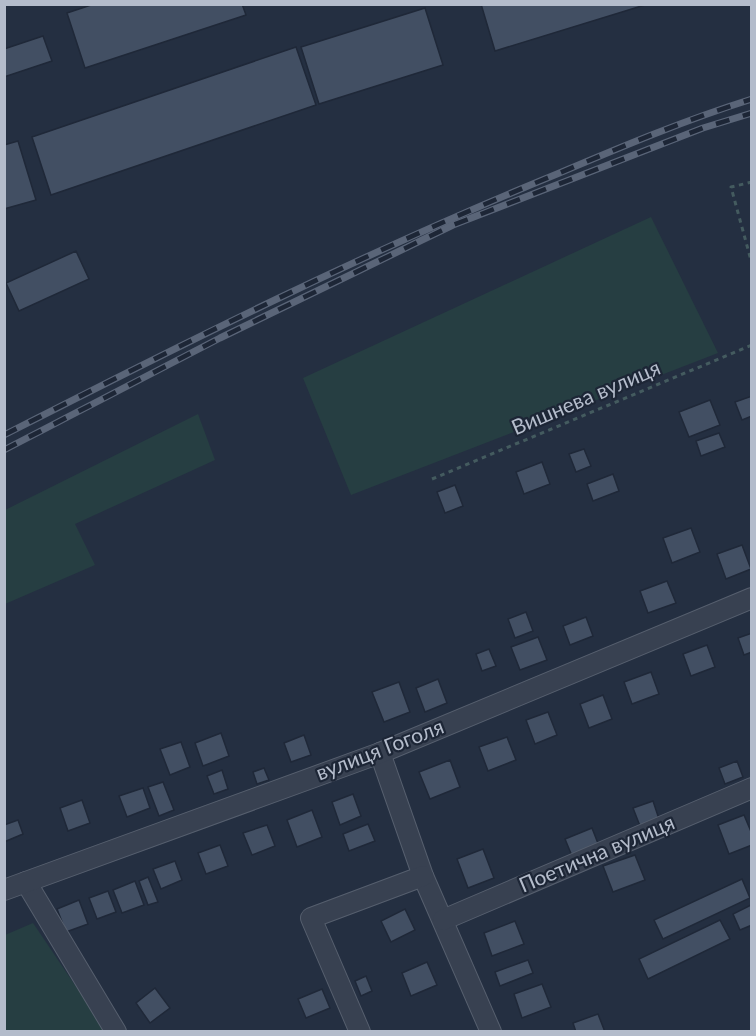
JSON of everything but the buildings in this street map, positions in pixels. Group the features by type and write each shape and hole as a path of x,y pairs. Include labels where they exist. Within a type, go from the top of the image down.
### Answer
{"street":[{"name":"вулиця Гоголя","path":"4,890 380,753 752,598"},
{"path":"380,753 423,876 491,1032"},
{"name":"Поетична вулиця","path":"443,920 752,788"},
{"path":"360,1032 310,918 423,876"},
{"path":"26,882 116,1032"}],"path":[{"path":"752,182 732,187 752,264"},
{"name":"Вишнева вулиця","path":"432,479 752,345"}],"green space":[{"path":"651,217 718,353 351,495 303,378"},
{"path":"198,414 215,460 75,524 95,565 5,604 5,510"},
{"path":"33,923 106,1031 5,1032 5,935"}],"railway":[{"path":"4,435 209,332 416,234 629,144 752,99"},
{"path":"4,450 220,338 453,225 703,128 752,113"}]}
